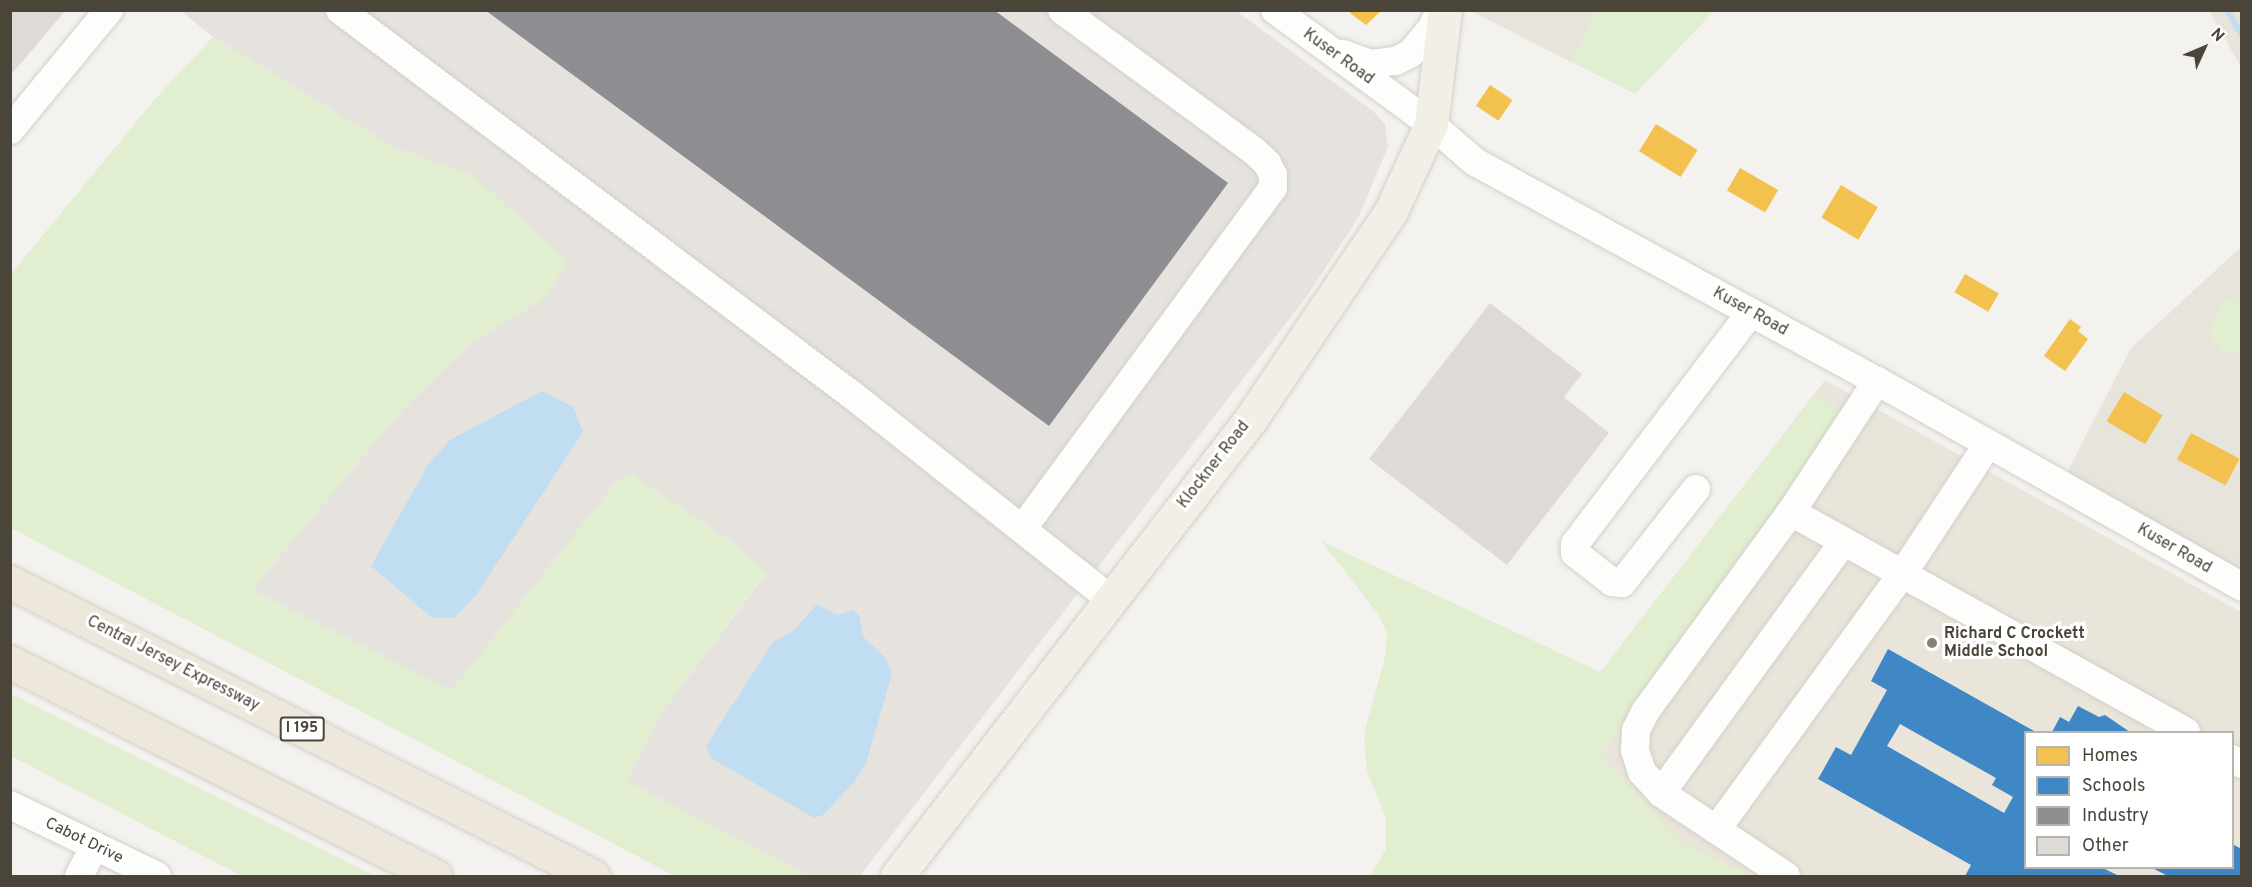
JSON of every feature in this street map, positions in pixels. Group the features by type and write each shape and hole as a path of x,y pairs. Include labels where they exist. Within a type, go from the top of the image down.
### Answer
{"highway":[{"name":"Central Jersey Expressway","path":"10,582 593,876"},
{"path":"10,662 435,876"}],"main road":[{"name":"Klockner Road","path":"897,876 1250,420 1320,321 1391,211 1431,124 1445,10"}],"street":[{"path":"10,130 109,10"},
{"path":"340,10 852,395 1023,528 1110,600"},
{"path":"1023,528 1273,188 1273,175 1267,163 1254,151 1062,10"},
{"name":"Kuser Road","path":"1275,10 1431,124 1475,162 1877,381 2241,587"},
{"path":"1326,48 1370,64 1396,61 1411,53 1432,28 1440,10"},
{"path":"1696,489 1622,583 1612,582 1575,553 1575,544 1751,312"},
{"path":"1786,876 1661,793 1642,772 1635,750 1636,730 1645,712 1791,512 1877,381"},
{"path":"1716,830 1903,573 1988,444"},
{"path":"1791,512 2184,731"},
{"path":"1661,793 1844,541"},
{"name":"Cabot Drive","path":"10,805 157,876"},
{"path":"79,876 95,846"}],"shaded area":[{"path":"181,11 1236,11 1373,111 1385,124 1388,147 1358,218 1307,296 860,876 809,876 626,781 663,710 767,573 736,545 631,474 616,482 452,691 252,590 401,411 465,348 548,295 472,175 393,147 213,37"},
{"path":"1017,11 1080,11 1086,14 1089,11 1107,11 1252,118 1220,163 1064,45 1073,33 1068,29 1058,40"},
{"path":"1471,11 1596,11 1571,62"},
{"path":"2209,11 2241,11 2241,67"},
{"path":"1239,191 1269,214 1088,461 1058,436 1142,323 1154,332 1162,320 1151,311"},
{"path":"2241,247 2241,589 2059,488 2131,348"},
{"name":"Richard C Crockett Middle School","path":"1825,380 2241,612 2241,876 1467,876 1533,760"}],"green space":[{"path":"1596,10 1714,11 1635,94 1571,62"},
{"path":"213,37 393,147 472,175 568,260 548,295 465,348 401,411 252,590 452,691 616,482 631,474 736,545 767,572 663,710 626,781 809,876 675,876 11,528 11,274 155,99"},
{"path":"2224,296 2241,305 2241,351 2221,351 2209,333"},
{"path":"1814,396 1843,411 1600,756 1683,843 1749,876 1370,876 1386,849 1386,818 1367,771 1364,734 1385,657 1387,634 1379,615 1321,541 1600,672"},
{"path":"11,694 375,876 242,876 11,756"}],"water":[{"path":"542,391 573,407 583,432 476,595 454,618 431,617 371,566 428,465 450,440"},
{"path":"817,604 837,615 852,610 859,615 863,637 885,657 892,674 866,763 854,782 823,815 814,818 711,758 706,746 773,642 794,630"}],"building: Homes":[{"path":"1352,10 1382,10 1366,25 1350,13"},
{"path":"1490,85 1512,100 1498,121 1476,106"},
{"path":"1656,124 1698,150 1681,177 1639,151"},
{"path":"1740,168 1778,190 1765,213 1727,191"},
{"path":"1841,185 1878,207 1858,240 1821,218"},
{"path":"1965,274 1999,293 1988,312 1954,292"},
{"path":"2070,319 2081,327 2078,331 2088,339 2065,371 2044,356"},
{"path":"2124,392 2163,415 2145,444 2106,421"},
{"path":"2191,433 2240,459 2225,485 2177,459"}],"building: Schools":[{"path":"1888,649 2034,731 2024,731 2024,869 2105,869 2119,876 1965,876 1971,865 1818,779 1836,747 1851,755 1887,690 1871,681","holes":["1900,724 1996,778 1992,785 2013,797 2004,813 1887,746"]},
{"path":"2078,706 2099,717 2105,715 2129,731 2053,731 2060,717 2069,722"},
{"path":"2234,845 2242,849 2242,876 2168,876 2154,869 2234,869"}],"building: Industry":[{"path":"485,10 994,10 1228,183 1049,426"}],"building: Other":[{"path":"10,10 66,10 10,76"},
{"path":"1490,303 1582,374 1564,397 1609,433 1507,565 1369,459"}],"waterway":[{"path":"2227,10 2242,35"}],"place":[{"name":"Richard C Crockett Middle School","path":"1932,643"}]}
